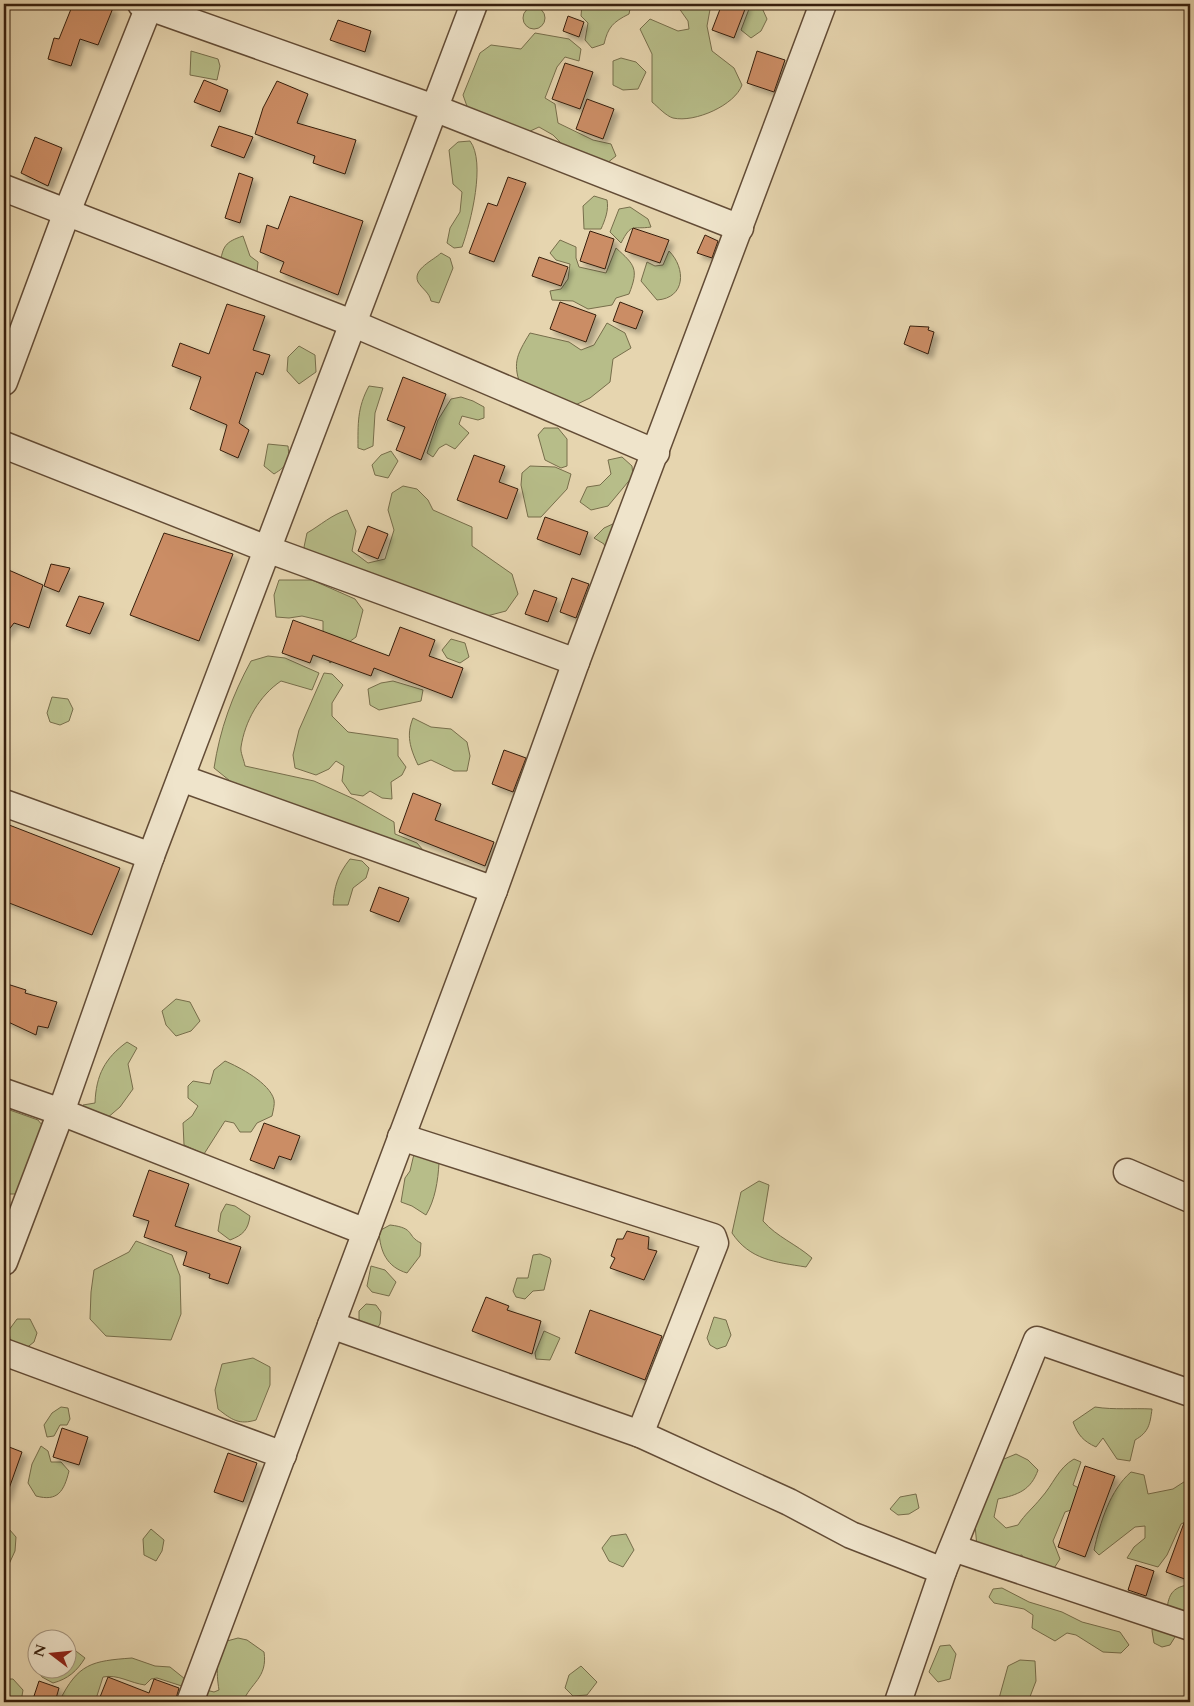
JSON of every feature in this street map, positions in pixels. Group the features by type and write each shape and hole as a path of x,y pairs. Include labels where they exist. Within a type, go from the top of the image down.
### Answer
{"street":[{"path":"4,1262 61,1112 151,856 474,4"},
{"path":"190,1702 494,890 576,662 656,454 823,4"},
{"path":"4,382 66,212 146,5 434,108 740,228"},
{"path":"4,188 352,323 656,454"},
{"path":"4,445 267,549 576,662"},
{"path":"181,778 494,890"},
{"path":"4,803 151,856"},
{"path":"4,1092 61,1112 366,1232"},
{"path":"401,1137 713,1237 715,1243 640,1434"},
{"path":"1127,1172 1190,1199"},
{"path":"331,1325 640,1434 788,1502 850,1535 1190,1627"},
{"path":"898,1702 948,1560 1037,1340 1190,1393"},
{"path":"4,1352 283,1454"}],"green space":[{"path":"582,4 631,4 629,14 612,26 607,33 604,44 592,48 585,40 588,23 581,16"},
{"path":"676,4 711,4 707,26 712,51 734,68 742,85 738,92 723,106 703,115 682,119 670,117 652,102 652,54 640,29 650,19 678,31 689,29 688,21"},
{"path":"534,7 542,10 545,18 542,26 534,29 526,26 523,18 526,10"},
{"path":"762,8 767,19 761,31 751,38 741,30 749,9"},
{"path":"535,33 569,39 581,49 579,61 565,57 557,67 545,98 555,104 558,123 593,140 611,144 616,156 602,167 565,147 553,135 539,127 526,133 469,112 463,95 480,53 491,45 521,49"},
{"path":"191,51 218,59 220,66 217,80 190,75"},
{"path":"621,58 636,62 646,72 638,89 623,90 613,85 613,61"},
{"path":"470,141 475,151 477,163 473,208 462,247 454,248 447,243 450,228 460,212 462,192 453,184 449,150 458,142"},
{"path":"594,196 607,200 605,219 601,229 584,229 583,206"},
{"path":"630,207 648,219 651,227 633,228 621,243 610,232 619,209"},
{"path":"243,236 250,256 258,262 257,272 220,264 222,253 226,246 232,240"},
{"path":"560,240 576,247 576,258 579,267 606,273 616,248 631,263 633,268 634,279 629,294 616,298 612,305 588,309 573,301 552,300 550,291 561,289 568,279 570,264 556,260 550,253"},
{"path":"669,251 675,258 678,266 680,281 674,294 657,300 641,281 647,262 655,266 663,265"},
{"path":"441,253 450,258 453,268 439,303 431,301 418,282 417,277 425,265"},
{"path":"607,323 625,333 631,348 613,359 610,382 590,398 569,408 522,389 516,366 521,348 530,333 569,342 581,350 594,345"},
{"path":"299,346 315,355 316,372 299,384 287,371 288,357"},
{"path":"369,386 383,388 375,413 373,446 364,450 358,448 358,424 362,402"},
{"path":"461,397 484,407 484,418 478,420 462,416 459,424 469,433 455,449 446,444 439,448 433,457 427,453 438,420 451,399"},
{"path":"544,428 558,428 567,439 567,466 561,468 545,460 538,435"},
{"path":"268,444 288,446 287,463 274,474 264,466"},
{"path":"391,451 398,461 388,478 375,475 372,465 381,455"},
{"path":"622,457 632,466 633,476 608,506 591,510 580,502 587,487 600,485 611,474 608,460"},
{"path":"530,466 555,467 571,474 567,489 541,517 528,517 521,485 522,473"},
{"path":"403,486 417,489 428,500 433,510 472,527 472,546 512,574 518,594 506,611 483,617 309,557 304,547 307,533 331,517 347,510 356,531 352,551 368,563 385,559 394,530 388,510 392,493"},
{"path":"615,523 606,551 604,544 594,538 604,528"},
{"path":"279,580 312,580 355,599 363,610 356,637 330,663 323,649 323,621 302,616 276,617 274,595"},
{"path":"451,639 465,643 469,657 460,663 447,658 442,650"},
{"path":"268,656 285,658 319,673 312,690 281,681 266,694 254,710 243,737 241,749 245,766 314,781 354,799 394,822 395,834 417,843 423,850 418,856 305,808 235,785 214,768 223,726 244,674 251,661"},
{"path":"324,673 332,674 343,685 332,703 332,716 348,732 398,739 398,756 406,767 402,775 391,782 392,799 382,798 370,791 363,796 351,794 342,781 344,766 336,761 329,769 316,775 295,768 293,755 299,730"},
{"path":"393,681 423,690 421,701 379,710 370,705 368,689 381,683"},
{"path":"52,697 68,699 73,709 69,721 60,725 50,722 47,713"},
{"path":"413,718 431,727 451,729 467,742 470,756 467,771 454,771 431,760 418,765 409,736"},
{"path":"350,859 362,861 369,868 366,878 353,888 348,905 333,905 337,881"},
{"path":"176,999 190,1002 200,1021 191,1031 176,1036 166,1025 162,1011"},
{"path":"127,1042 137,1048 128,1064 133,1089 120,1107 106,1119 81,1118 83,1105 95,1103 97,1084 107,1061"},
{"path":"225,1061 253,1076 267,1088 274,1100 272,1116 257,1123 251,1132 240,1132 234,1123 225,1121 204,1154 184,1145 183,1123 192,1116 198,1106 188,1098 188,1086 193,1081 210,1084 214,1070"},
{"path":"4,1108 38,1120 46,1130 19,1194 9,1194 4,1190 4,1139 7,1136 4,1136"},
{"path":"414,1154 439,1163 436,1190 426,1215 412,1206 401,1202 405,1178 410,1171"},
{"path":"759,1181 769,1185 763,1221 774,1232 812,1258 806,1267 774,1261 755,1254 739,1242 732,1233 741,1192"},
{"path":"226,1204 235,1206 250,1216 244,1231 230,1240 218,1231 221,1213"},
{"path":"390,1225 404,1228 413,1238 421,1243 420,1256 407,1273 394,1267 383,1252 379,1231"},
{"path":"136,1241 172,1255 180,1276 181,1314 171,1340 106,1336 90,1319 94,1270 129,1252"},
{"path":"540,1254 550,1258 551,1261 544,1290 533,1291 525,1299 516,1297 513,1291 517,1278 528,1278 533,1255"},
{"path":"371,1266 385,1270 396,1282 389,1296 372,1292 367,1286"},
{"path":"366,1304 376,1305 381,1312 380,1324 375,1331 359,1331 359,1311"},
{"path":"714,1317 726,1320 731,1335 726,1346 717,1349 710,1345 707,1338"},
{"path":"17,1319 30,1319 37,1333 34,1342 25,1349 10,1340 9,1330"},
{"path":"544,1331 560,1338 550,1360 536,1359 535,1353"},
{"path":"253,1358 270,1367 270,1385 256,1420 240,1422 218,1409 215,1390 222,1364"},
{"path":"61,1407 68,1408 70,1419 67,1425 60,1425 54,1436 47,1437 44,1425 52,1413"},
{"path":"1095,1407 1152,1409 1148,1427 1135,1440 1130,1461 1117,1459 1103,1438 1096,1447 1084,1440 1079,1434 1073,1422"},
{"path":"41,1446 48,1451 51,1462 61,1462 69,1471 65,1484 55,1496 36,1496 28,1483 32,1464"},
{"path":"1016,1454 1028,1460 1038,1470 1028,1487 1012,1496 998,1499 994,1517 1006,1528 1018,1525 1068,1463 1074,1459 1081,1462 1073,1485 1083,1490 1074,1509 1065,1512 1053,1541 1060,1559 1045,1582 1026,1569 1022,1555 1011,1557 977,1547 974,1514 987,1476 1004,1459"},
{"path":"1131,1472 1144,1475 1148,1494 1173,1489 1190,1478 1190,1520 1181,1524 1167,1555 1158,1567 1127,1558 1134,1547 1145,1538 1145,1526 1135,1527 1099,1555 1094,1550 1099,1529 1112,1497"},
{"path":"916,1494 919,1508 909,1514 898,1515 890,1509 900,1497"},
{"path":"4,1527 9,1529 16,1537 15,1551 4,1575"},
{"path":"151,1529 164,1540 162,1551 156,1561 144,1555 143,1539"},
{"path":"626,1534 634,1550 623,1567 609,1561 602,1548 611,1536"},
{"path":"1187,1585 1190,1586 1190,1604 1176,1623 1175,1637 1170,1645 1162,1647 1154,1643 1152,1631 1154,1617 1167,1608 1170,1596 1175,1590"},
{"path":"1002,1588 1029,1602 1062,1612 1082,1622 1120,1632 1129,1645 1121,1653 1103,1652 1076,1635 1067,1633 1055,1641 1032,1628 1033,1615 1024,1609 994,1603 989,1597 993,1589"},
{"path":"238,1638 247,1640 264,1652 265,1661 261,1674 243,1702 204,1702 206,1690 214,1692 219,1690 218,1665 223,1647 227,1641"},
{"path":"950,1645 956,1654 950,1679 938,1682 929,1672 940,1646"},
{"path":"78,1653 85,1658 78,1668"},
{"path":"132,1658 155,1666 170,1667 185,1679 194,1690 157,1678 151,1679 145,1685 108,1676 103,1677 95,1702 59,1702 73,1679 78,1678 80,1672 88,1666 106,1661"},
{"path":"1020,1660 1035,1661 1036,1681 1028,1702 998,1702 1008,1666"},
{"path":"581,1666 597,1682 587,1695 573,1696 565,1688 569,1675"},
{"path":"44,1678 66,1678 58,1681 53,1683"},
{"path":"4,1679 13,1679 23,1690 21,1702 4,1702"}],"building":[{"path":"73,4 98,4 113,8 98,45 80,39 71,66 48,59 54,38 59,39"},
{"path":"722,4 747,4 734,38 712,30"},
{"path":"568,16 584,22 579,37 563,31"},
{"path":"338,20 371,31 365,52 330,40"},
{"path":"757,51 785,60 774,92 747,83"},
{"path":"565,63 593,72 580,109 552,99"},
{"path":"204,80 228,90 220,112 194,102"},
{"path":"277,81 308,94 297,123 356,140 345,174 313,163 315,156 255,134 263,108"},
{"path":"587,99 614,109 603,139 576,129"},
{"path":"219,126 253,137 244,158 211,146"},
{"path":"35,137 62,148 48,186 21,173"},
{"path":"239,173 253,178 240,223 225,218"},
{"path":"508,177 526,183 494,262 469,253 488,203 497,206"},
{"path":"290,196 363,221 338,295 280,272 284,262 260,252 267,225 278,229"},
{"path":"633,228 669,240 660,263 625,251"},
{"path":"590,231 614,239 605,269 580,261"},
{"path":"705,235 718,241 712,258 697,253"},
{"path":"539,257 568,267 561,286 532,276"},
{"path":"560,302 596,315 586,342 550,329"},
{"path":"620,302 643,311 636,329 613,321"},
{"path":"227,304 265,316 253,350 270,355 263,375 256,372 239,423 249,430 238,458 220,450 227,425 190,409 201,377 172,366 180,343 209,354"},
{"path":"910,326 929,327 928,330 934,332 928,354 904,344"},
{"path":"403,377 446,394 421,460 396,450 405,427 387,420"},
{"path":"474,455 505,466 499,482 518,489 507,519 457,500"},
{"path":"545,517 588,532 580,555 537,539"},
{"path":"368,526 388,534 378,559 358,551"},
{"path":"164,533 233,554 199,641 130,615"},
{"path":"51,564 70,568 59,592 44,586"},
{"path":"4,568 43,585 29,628 14,623 4,636"},
{"path":"572,578 589,584 576,618 560,612"},
{"path":"534,590 557,598 548,622 525,614"},
{"path":"79,596 104,603 90,634 66,626"},
{"path":"293,620 389,656 400,627 435,640 429,656 463,668 452,698 374,668 371,676 313,655 310,663 282,653"},
{"path":"504,750 526,758 513,792 492,784"},
{"path":"413,793 441,804 435,820 494,842 485,866 399,832"},
{"path":"4,823 120,868 92,935 4,901"},
{"path":"379,887 409,898 399,922 370,911"},
{"path":"4,983 26,990 25,993 57,1002 48,1028 38,1026 36,1035 4,1020"},
{"path":"264,1123 300,1136 291,1160 279,1156 274,1169 250,1160"},
{"path":"149,1170 189,1184 175,1226 241,1247 228,1284 209,1278 210,1274 183,1265 187,1252 144,1237 149,1221 133,1216"},
{"path":"627,1231 649,1237 648,1249 657,1251 644,1280 610,1268 615,1258 611,1256 617,1239 623,1239"},
{"path":"486,1297 509,1306 507,1310 541,1321 532,1354 472,1331"},
{"path":"590,1310 662,1336 645,1380 575,1353"},
{"path":"62,1428 88,1437 79,1465 53,1457"},
{"path":"4,1445 22,1452 6,1497 4,1497"},
{"path":"228,1453 257,1463 243,1502 214,1492"},
{"path":"1085,1466 1115,1476 1085,1557 1058,1547"},
{"path":"1188,1512 1190,1513 1190,1581 1166,1572"},
{"path":"1136,1565 1154,1571 1146,1596 1128,1590"},
{"path":"108,1677 149,1693 154,1679 179,1688 175,1702 98,1702"},
{"path":"39,1681 59,1688 55,1702 32,1702"}]}
